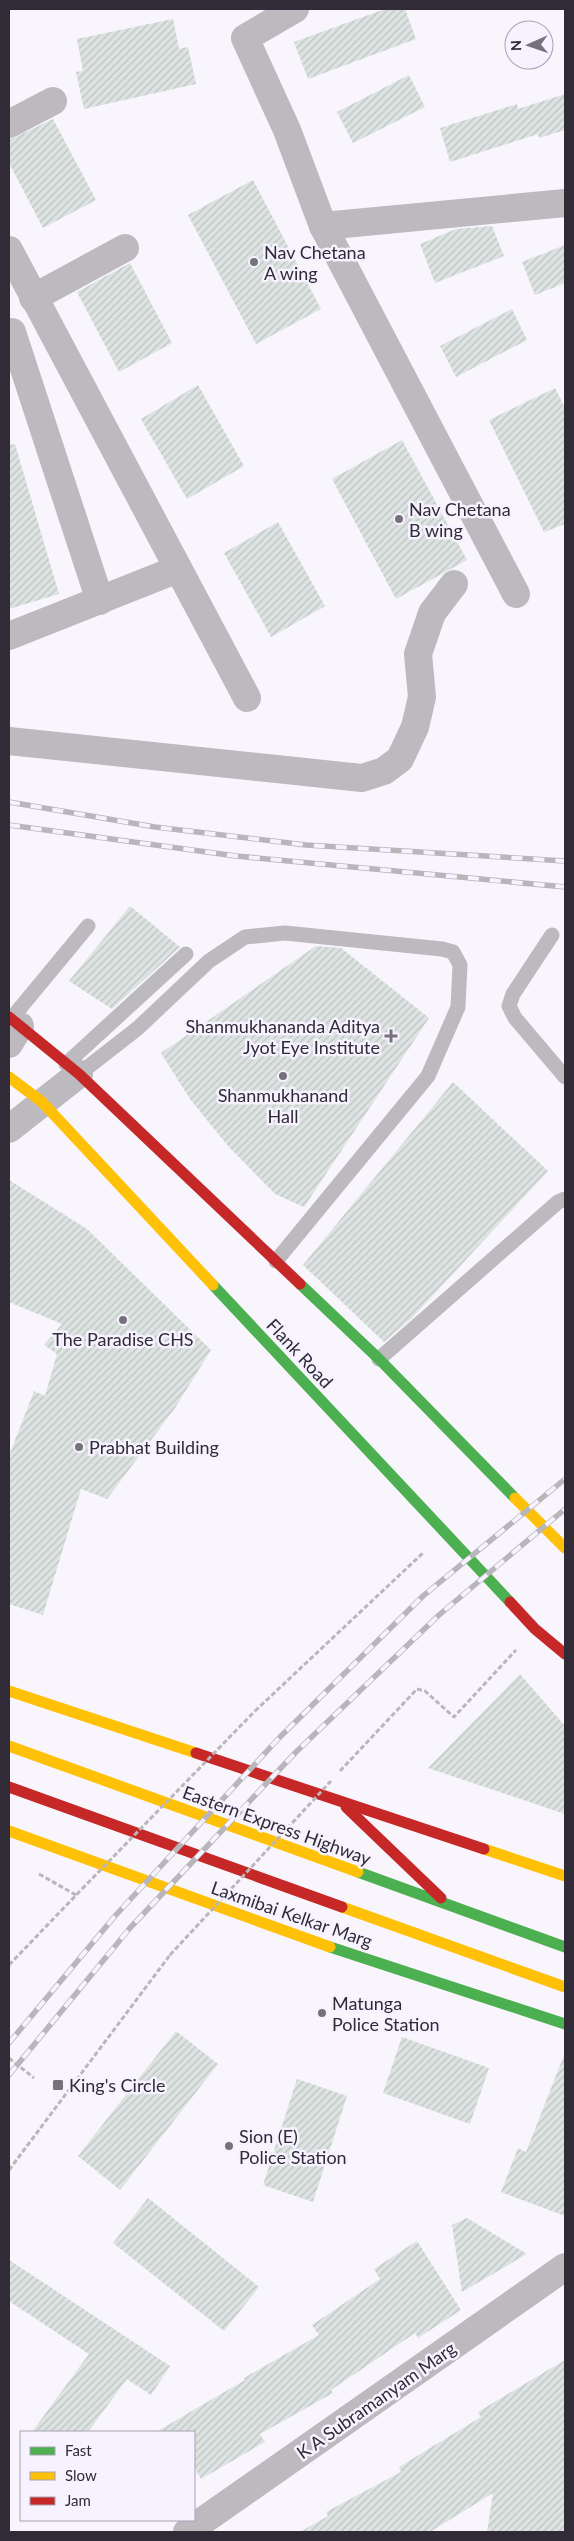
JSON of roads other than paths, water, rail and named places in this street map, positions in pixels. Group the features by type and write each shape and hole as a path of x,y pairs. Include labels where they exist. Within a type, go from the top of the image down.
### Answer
{"main road":[{"path":"12,1026 73,1069 379,1359 565,1548"},
{"name":"Flank Road","path":"9,1077 42,1102 535,1629 565,1654"},
{"path":"9,1691 565,1876"},
{"name":"Eastern Express Highway","path":"9,1746 565,1947"},
{"path":"9,1787 565,1987"},
{"path":"341,1802 450,1906"},
{"name":"Laxmibai Kelkar Marg","path":"9,1831 297,1936 565,2024"},
{"path":"297,1936 336,1938"},
{"path":"395,1940 435,1941"}],"street":[{"path":"295,9 245,38 287,130 323,226 516,594"},
{"path":"9,124 53,101"},
{"path":"323,226 565,203"},
{"path":"33,298 125,248"},
{"path":"9,250 48,327 247,698"},
{"path":"48,327 10,332 100,601"},
{"path":"9,636 178,569"},
{"path":"9,741 362,778 384,771 400,758 415,727 422,697 418,654 432,613 454,584"},
{"path":"9,1129 42,1102 73,1069"},
{"name":"K A Subramanyam Marg","path":"187,2532 565,2267"}],"lane":[{"path":"12,1026 88,926"},
{"path":"73,1069 138,1028 209,961 245,938 285,933 434,948 453,952 460,965 458,1006 428,1076 276,1261"},
{"path":"552,935 513,994 509,1006 515,1018 565,1077"},
{"path":"73,1069 186,954"},
{"path":"379,1359 558,1202 565,1199"}],"railway":[{"path":"9,802 155,827 306,845 565,861"},
{"path":"9,825 236,856 565,887"},
{"path":"9,2043 115,1916 279,1738 423,1596 565,1479"},
{"path":"9,2075 130,1928 296,1752 439,1615 565,1509"}],"place":[{"name":"Nav Chetana A wing","path":"254,262"},
{"name":"Nav Chetana B wing","path":"399,519"},
{"name":"Shanmukhananda Aditya Jyot Eye Institute","path":"391,1036"},
{"name":"Shanmukhanand Hall","path":"283,1076"},
{"name":"The Paradise CHS","path":"123,1320"},
{"name":"Prabhat Building","path":"79,1447"},
{"name":"Matunga Police Station","path":"322,2013"},
{"name":"King's Circle","path":"58,2085"},
{"name":"Sion (E) Police Station","path":"229,2146"}]}
